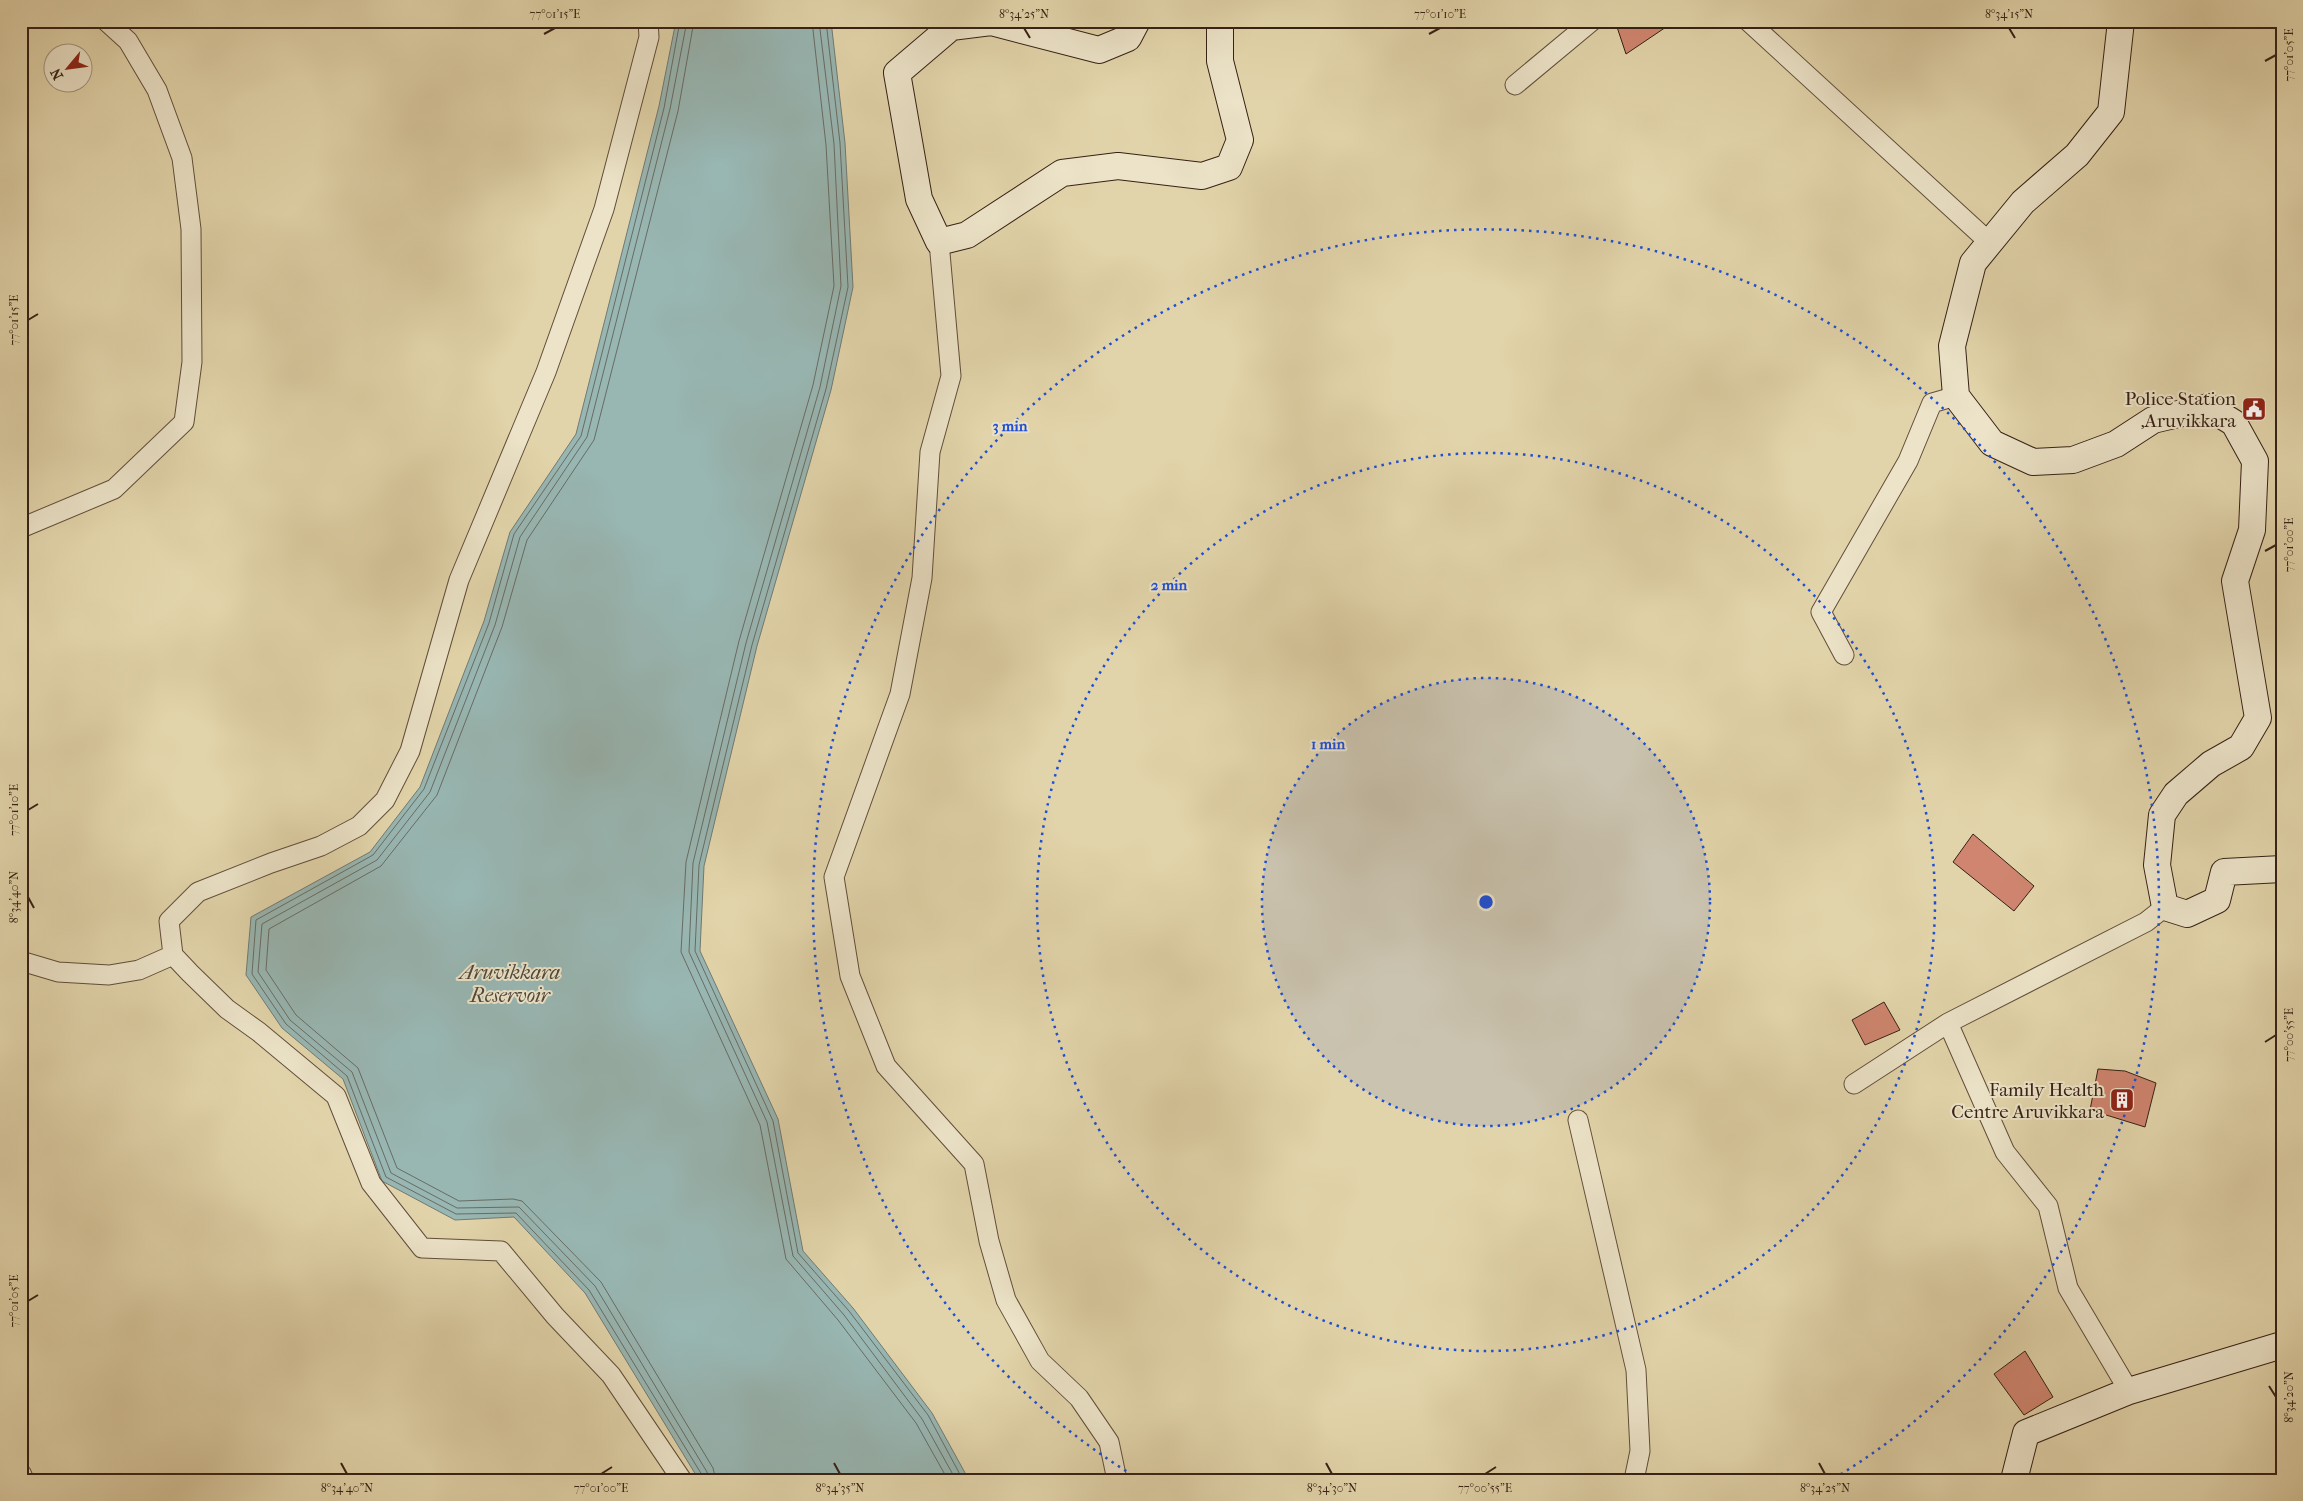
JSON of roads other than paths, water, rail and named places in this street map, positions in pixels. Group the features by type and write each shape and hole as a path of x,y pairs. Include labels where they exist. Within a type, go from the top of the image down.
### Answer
{"street":[{"path":"21,528 114,489 184,422 192,362 191,229 182,158 157,90 128,41 106,21"},
{"path":"648,21 650,37 604,209 546,372 459,580 410,751 385,800 359,826 321,846 271,863 198,892 169,921 174,955 227,1010 259,1032 336,1096 371,1183 422,1248 501,1251 555,1316 611,1375 682,1480"},
{"path":"1117,1480 1109,1442 1080,1398 1040,1361 1006,1300 989,1241 974,1164 886,1066 850,976 834,877 900,694 922,578 930,452 951,376 939,242 919,199 897,73 933,31 951,27 991,22 1099,50 1128,38 1137,21"},
{"path":"939,242 967,235 1062,173 1118,166 1202,176 1229,167 1240,140 1220,61 1220,21"},
{"path":"1514,84 1592,21"},
{"path":"1748,21 1989,242"},
{"path":"2121,21 2112,112 2077,155 2023,202 1973,263 1952,346 1956,396 1992,443 2033,462 2073,460 2116,444 2152,420 2208,407 2234,422 2255,461 2252,530 2235,581 2258,718 2241,747 2211,764 2176,794 2162,815 2157,865 2165,906"},
{"path":"1844,655 1820,612 1908,461 1932,403 1956,396"},
{"path":"2165,906 2187,914 2217,900 2224,872 2282,869"},
{"path":"1854,1084 1948,1023 2146,922 2165,906"},
{"path":"21,961 58,972 109,975 139,970 174,955"},
{"path":"1948,1023 2005,1152 2048,1206 2068,1288 2129,1391"},
{"path":"1578,1120 1636,1370 1640,1451 1634,1480"},
{"path":"2014,1480 2026,1433 2129,1391 2282,1345"},
{"path":"21,1473 24,1480"}],"water":[{"name":"Aruvikkara Reservoir","path":"676,21 831,21 845,143 853,287 831,390 757,646 704,866 700,951 778,1119 803,1251 853,1308 932,1413 969,1480 699,1480 585,1293 514,1217 455,1220 382,1181 343,1079 282,1028 246,975 251,917 370,852 420,787 484,621 510,532 576,434 659,106"}],"place":[{"name":"Police Station ,Aruvikkara","path":"2254,409"},
{"name":"Family Health Centre Aruvikkara","path":"2122,1100"}]}
